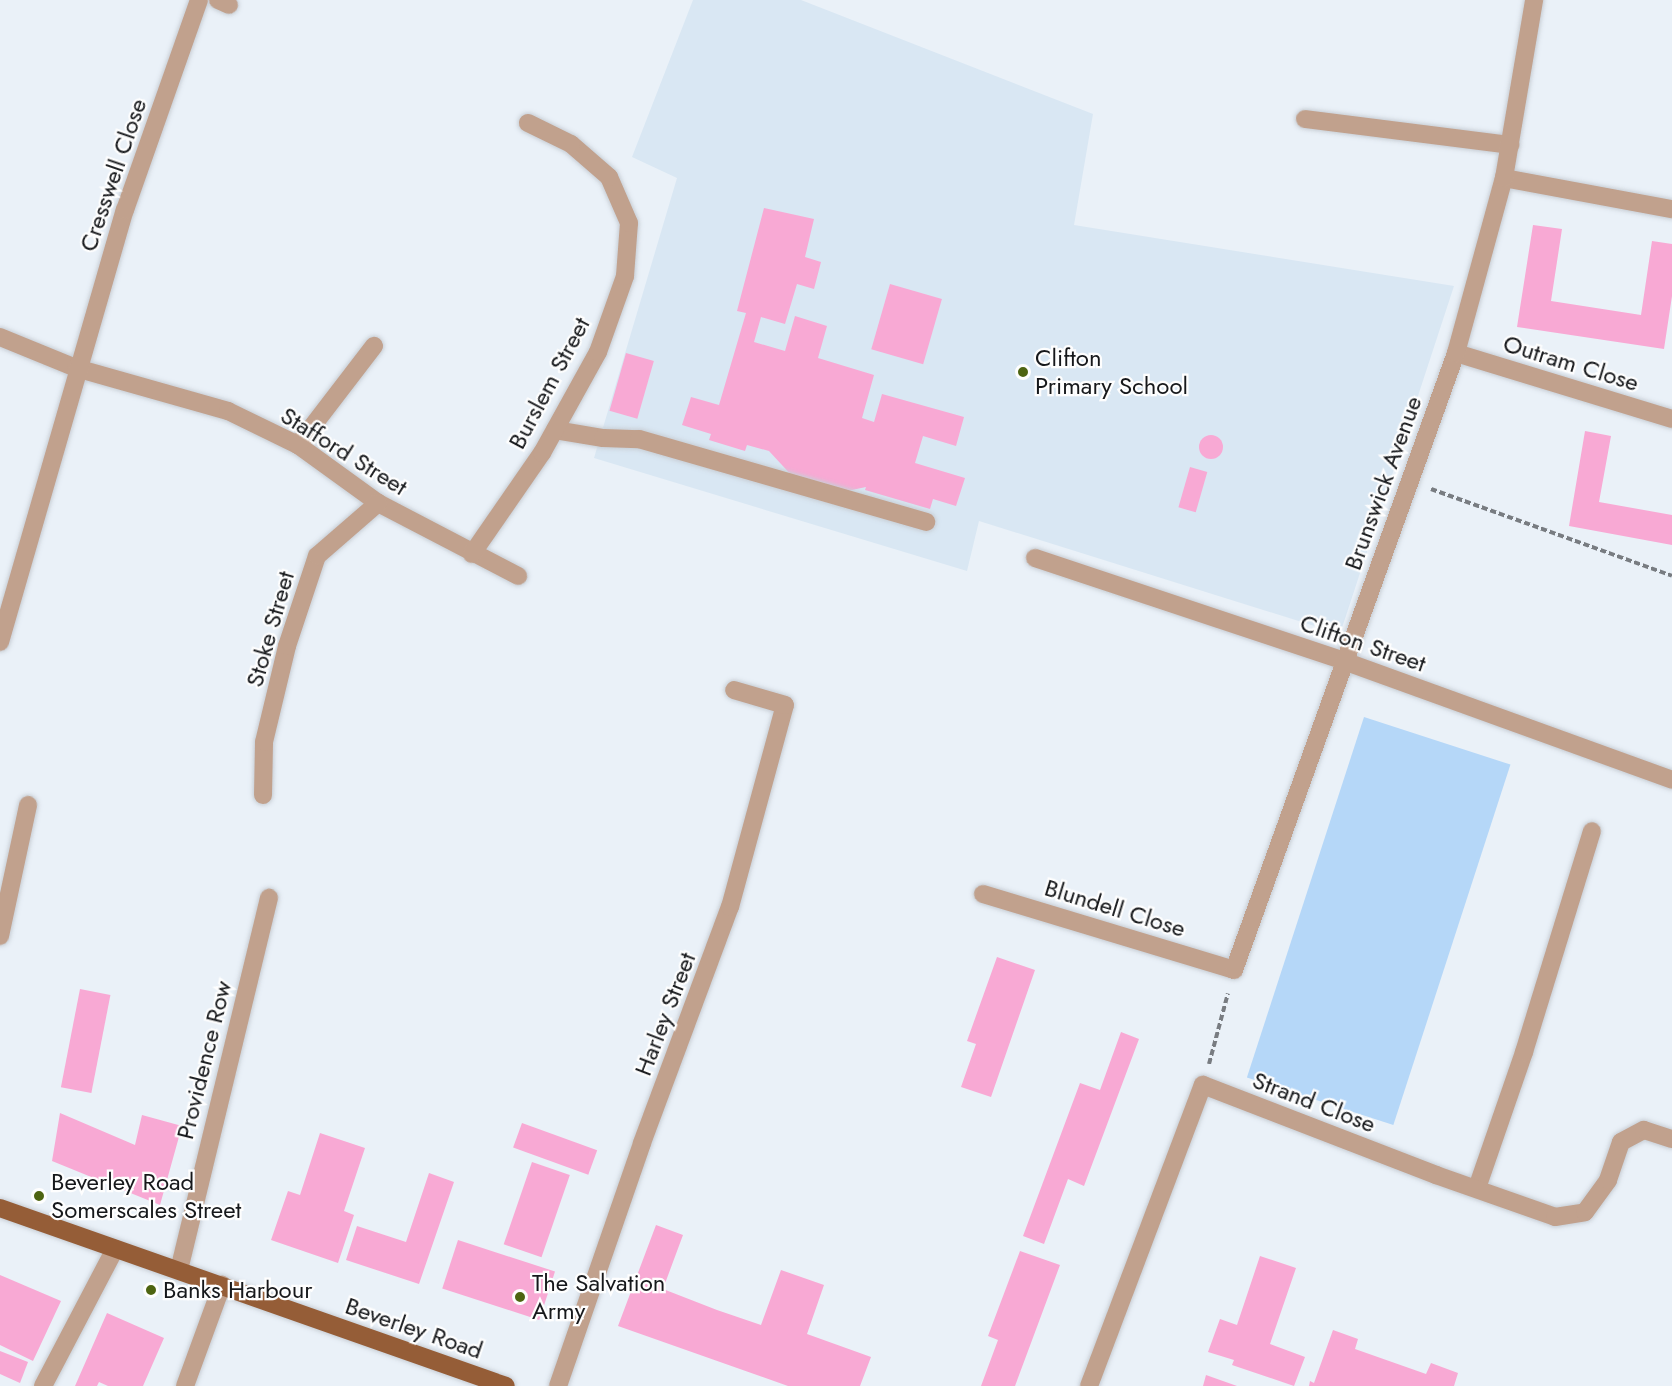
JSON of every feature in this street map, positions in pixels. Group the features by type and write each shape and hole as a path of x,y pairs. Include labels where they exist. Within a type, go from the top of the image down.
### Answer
{"main road":[{"name":"Beverley Road","path":"0,1208 506,1386"}],"street":[{"name":"Cresswell Close","path":"0,642 8,579 124,210 199,0"},
{"name":"Brunswick Avenue","path":"1234,970 1408,480 1456,353 1504,178 1534,0"},
{"path":"1305,119 1510,145"},
{"name":"Burslem Street","path":"472,554 555,430 598,352 625,276 629,223 609,177 571,144 528,123"},
{"path":"1504,178 1672,209"},
{"name":"Stafford Street","path":"0,338 76,368 228,411 298,445 378,503 518,576"},
{"path":"298,445 374,346"},
{"name":"Outram Close","path":"1456,353 1672,419"},
{"path":"555,430 603,438 639,439 926,522"},
{"name":"Stoke Street","path":"263,795 264,742 287,646 317,556 378,503"},
{"name":"Clifton Street","path":"1035,558 1344,661 1672,780"},
{"name":"Harley Street","path":"558,1386 642,1143 730,907 785,705 734,690"},
{"path":"0,936 28,805"},
{"path":"1477,1188 1524,1052 1592,831"},
{"name":"Blundell Close","path":"983,894 1234,970"},
{"name":"Providence Row","path":"179,1270 269,898"},
{"path":"1089,1386 1203,1084"},
{"name":"Strand Close","path":"1203,1084 1555,1217 1585,1212 1608,1180 1621,1142 1644,1130 1672,1139"},
{"path":"43,1386 115,1249"},
{"path":"184,1386 222,1285"}],"path":[{"path":"1408,480 1672,576"},
{"path":"1203,1084 1234,970"}],"shaded area":[{"name":"Clifton Primary School","path":"693,0 801,0 1093,114 1074,225 1454,286 1340,634 979,521 967,571 594,458 677,178 632,157"},
{"path":"1364,717 1510,765 1393,1125 1247,1077"}],"building":[{"path":"764,208 814,219 805,257 821,262 814,289 797,284 785,324 761,317 754,342 785,351 795,316 827,326 818,358 874,375 862,418 874,422 882,394 964,417 956,446 923,436 915,463 965,478 956,506 933,499 930,509 865,490 866,487 847,491 794,478 769,451 747,445 745,451 709,440 711,434 682,425 691,397 719,405 746,313 737,311"},
{"path":"1533,225 1562,229 1551,301 1641,315 1652,241 1672,244 1672,296 1664,349 1517,327"},
{"path":"890,284 942,299 923,364 871,349"},
{"path":"626,353 654,361 637,419 609,411"},
{"path":"1585,431 1611,436 1599,502 1672,515 1672,545 1569,526"},
{"path":"1211,435 1219,439 1223,447 1219,455 1211,459 1203,455 1199,447 1203,439"},
{"path":"1190,467 1207,472 1196,512 1178,507"},
{"path":"997,957 1035,970 991,1097 961,1087 976,1044 967,1041"},
{"path":"80,989 110,995 91,1093 61,1087"},
{"path":"1121,1032 1139,1039 1084,1186 1068,1179 1044,1244 1023,1236 1080,1083 1100,1090"},
{"path":"60,1113 135,1145 142,1115 182,1126 160,1205 52,1161"},
{"path":"522,1123 597,1150 588,1175 513,1147"},
{"path":"320,1133 365,1148 344,1211 354,1215 338,1263 271,1240 288,1191 300,1195"},
{"path":"532,1162 570,1175 541,1257 504,1244"},
{"path":"429,1173 454,1182 419,1284 346,1260 357,1226 406,1242"},
{"path":"656,1225 683,1235 663,1289 717,1310 761,1325 781,1270 824,1285 807,1334 871,1357 860,1386 788,1386 618,1326"},
{"path":"458,1240 555,1272 539,1320 442,1289"},
{"path":"1020,1251 1060,1265 1015,1386 981,1386 998,1340 988,1336"},
{"path":"1260,1256 1296,1268 1270,1344 1305,1357 1294,1386 1232,1365 1234,1360 1208,1352 1220,1319 1237,1325"},
{"path":"0,1275 61,1301 33,1361 0,1345"},
{"path":"107,1313 164,1338 143,1386 108,1386 99,1382 97,1386 75,1386"},
{"path":"1333,1330 1358,1339 1355,1349 1426,1374 1431,1363 1458,1373 1454,1386 1309,1386 1310,1381 1314,1383"},
{"path":"0,1351 28,1362 20,1383 0,1374"},
{"path":"1206,1375 1237,1386 1203,1386"}],"place":[{"name":"Clifton Primary School","path":"1023,372"},
{"name":"Beverley Road Somerscales Street","path":"39,1196"},
{"name":"Banks Harbour","path":"151,1290"},
{"name":"The Salvation Army","path":"520,1297"}]}
